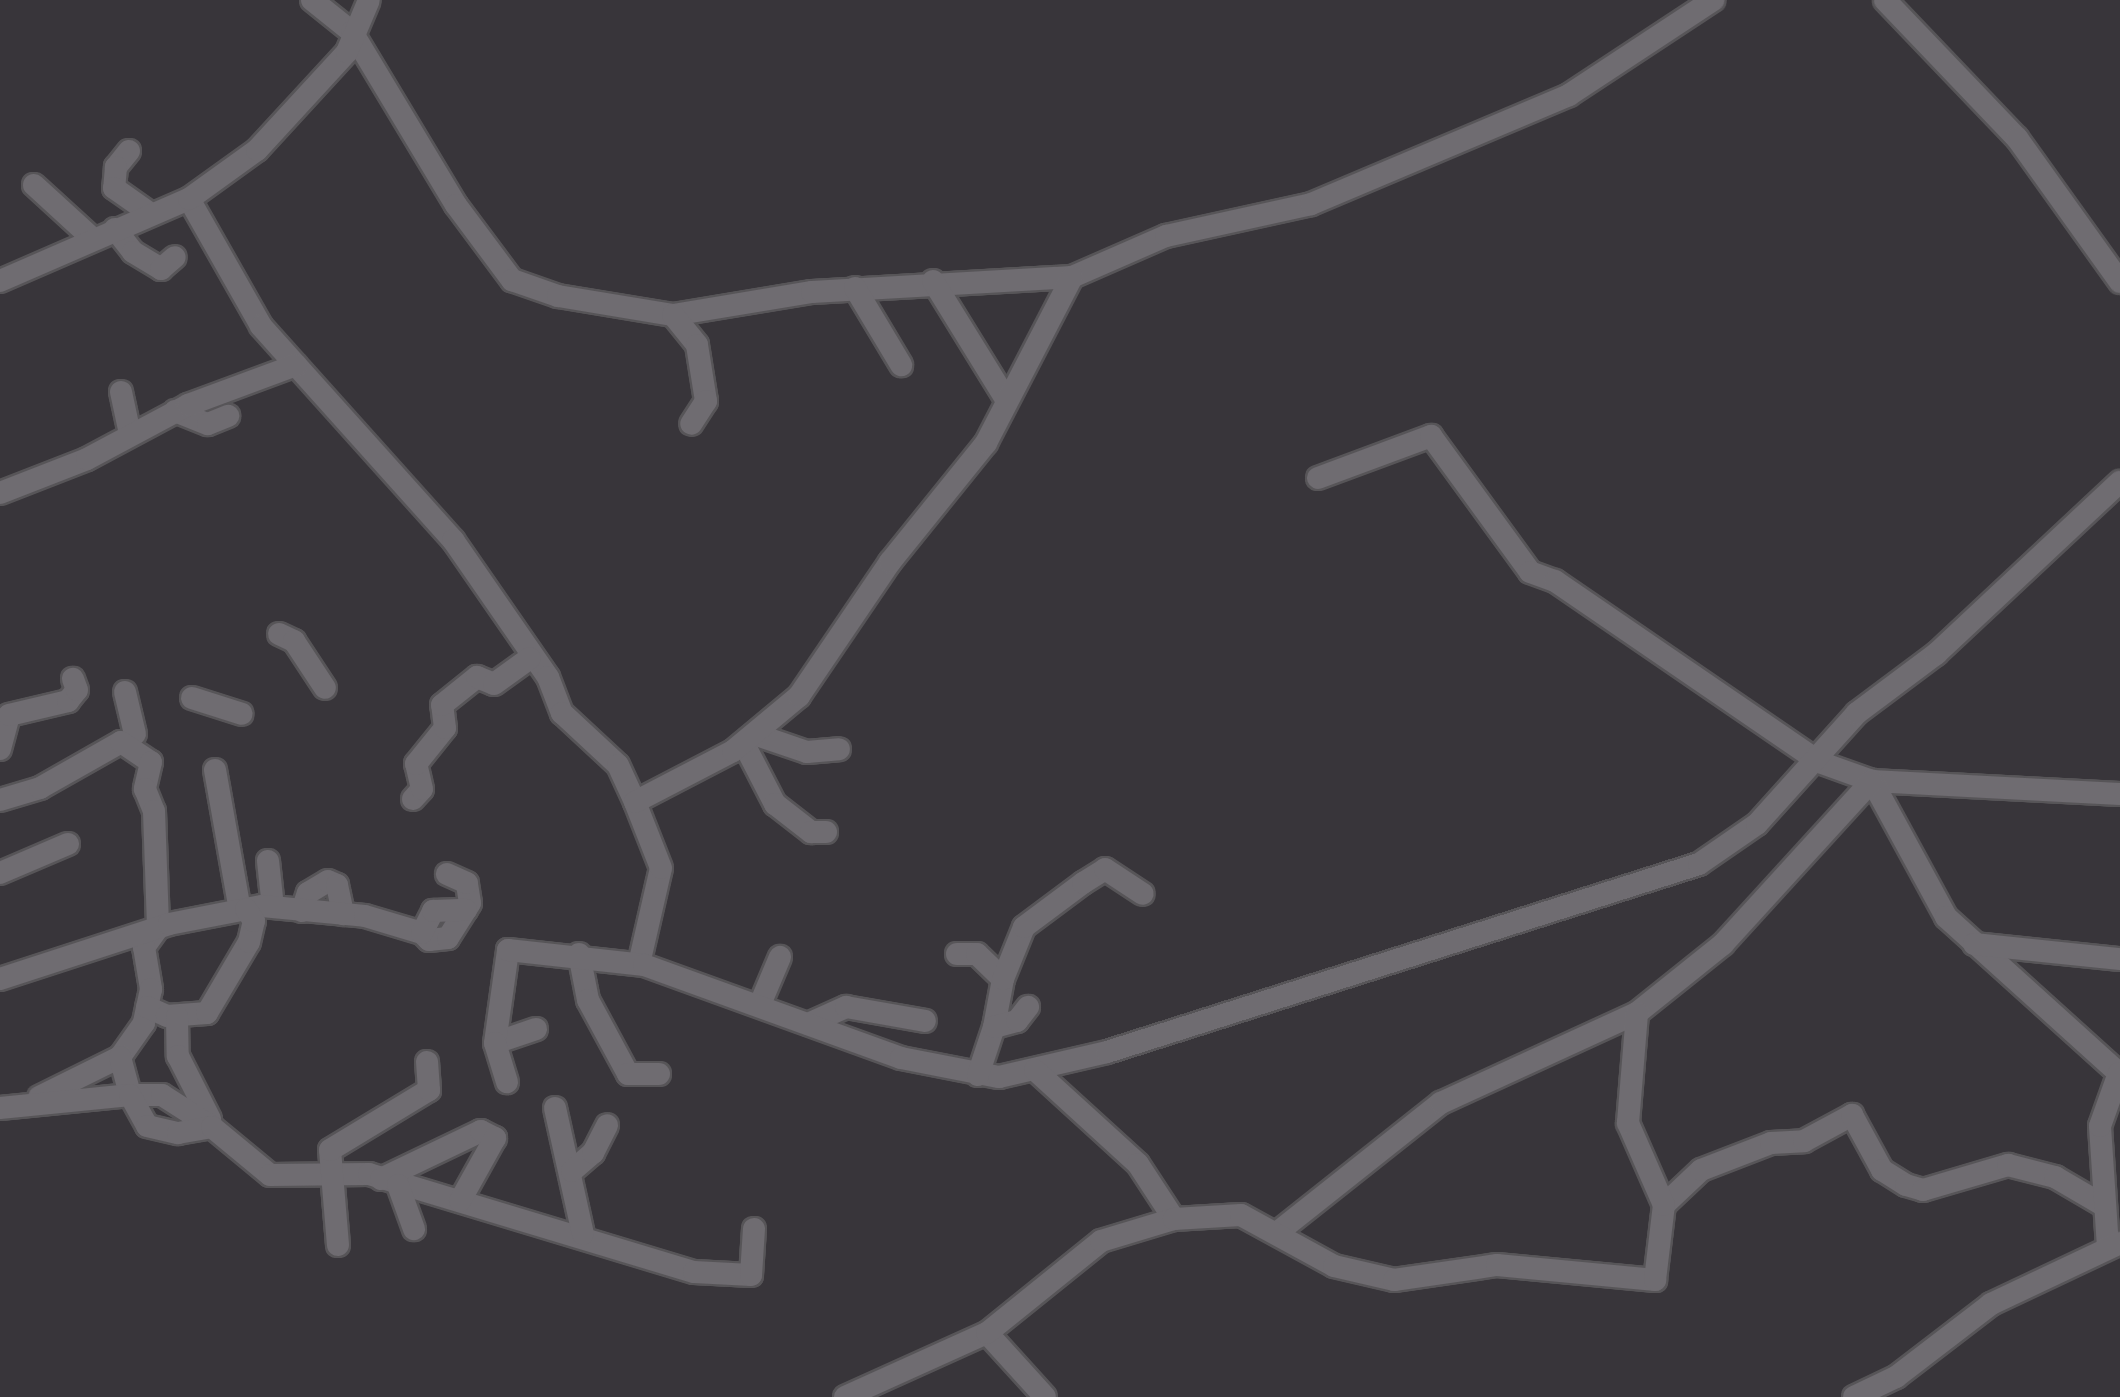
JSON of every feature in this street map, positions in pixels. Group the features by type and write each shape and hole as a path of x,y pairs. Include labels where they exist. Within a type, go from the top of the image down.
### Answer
{"street":[{"path":"312,0 352,32 456,205 512,280 558,296 673,315 855,288 933,281 1072,277 1166,236 1311,204 1569,95 1713,0"},
{"path":"0,281 92,238 189,199 257,150 331,73 369,0"},
{"path":"1885,0 2017,138 2120,282"},
{"path":"129,151 116,167 114,188 151,214"},
{"path":"34,185 92,238"},
{"path":"189,199 261,326 453,540 530,658 548,677 562,713 618,765 661,868 639,964"},
{"path":"115,229 133,252 161,269 175,257"},
{"path":"635,802 751,739 799,696 890,562 945,501 986,443 1004,396 1072,277"},
{"path":"933,281 1004,396"},
{"path":"855,288 901,365"},
{"path":"673,315 697,345 706,401 691,424"},
{"path":"0,493 175,411 296,365"},
{"path":"121,392 130,434"},
{"path":"175,411 208,424 228,416"},
{"path":"1318,478 1431,436 1530,572 1555,581 1819,762 1872,781 2120,794"},
{"path":"507,1082 495,1043 508,950 579,954 639,964 761,1002 808,1024 938,1070 978,1075 1035,1070 1699,864 1757,824 1819,762 1857,713 1936,654 2120,482"},
{"path":"279,634 294,641 325,688"},
{"path":"413,799 422,789 416,764 445,728 442,705 477,677 494,684 530,658"},
{"path":"0,749 9,715 68,701 77,690 73,679"},
{"path":"125,692 135,734"},
{"path":"192,698 242,714"},
{"path":"751,739 807,752 839,749"},
{"path":"751,739 775,804 811,832 826,832"},
{"path":"0,800 40,788 121,742 139,751 152,775 145,789 154,811 158,928 144,947 147,1007 120,1057 34,1099 0,1108"},
{"path":"147,1007 177,1017 207,1013 249,942 254,921 243,910 215,770"},
{"path":"1854,1397 1896,1377 1991,1304 2114,1245 2101,1204 2100,1126 2119,1074 1946,917 1872,781"},
{"path":"1278,1232 1441,1103 1637,1013 1723,944 1872,781"},
{"path":"0,873 68,844"},
{"path":"268,861 273,907"},
{"path":"978,1075 994,1027 1003,979 1024,927 1105,869 1143,894"},
{"path":"0,979 158,928 243,910 273,907 343,914 422,933 433,911 466,910 467,883 447,874"},
{"path":"302,911 308,893 328,881 337,885 343,914"},
{"path":"1974,944 2120,959"},
{"path":"579,954 588,1000 628,1074 646,1080 659,1074"},
{"path":"957,954 977,954 1003,979"},
{"path":"761,1002 780,957"},
{"path":"808,1024 846,1007 925,1021"},
{"path":"994,1027 1017,1021 1028,1007"},
{"path":"845,1397 987,1333 1101,1241 1174,1219 1241,1215 1278,1232 1334,1266 1394,1280 1497,1265 1655,1280 1664,1205 1628,1123 1637,1013"},
{"path":"177,1017 178,1056 212,1127"},
{"path":"495,1043 536,1029"},
{"path":"120,1057 130,1095 147,1126 178,1133 212,1127"},
{"path":"338,1245 330,1150 429,1090 427,1062"},
{"path":"1035,1070 1138,1164 1174,1219"},
{"path":"34,1099 162,1095 212,1127 270,1175 390,1182 583,1234 638,1260 730,1276 751,1275 754,1229"},
{"path":"555,1108 572,1171 583,1234"},
{"path":"1664,1205 1701,1170 1771,1143 1804,1141 1852,1115 1882,1170 1906,1185 1923,1190 2008,1165 2055,1177 2101,1204"},
{"path":"572,1171 593,1153 607,1125"},
{"path":"390,1182 481,1131 495,1138 460,1201"},
{"path":"390,1182 414,1229"},
{"path":"987,1333 1045,1397"}]}
